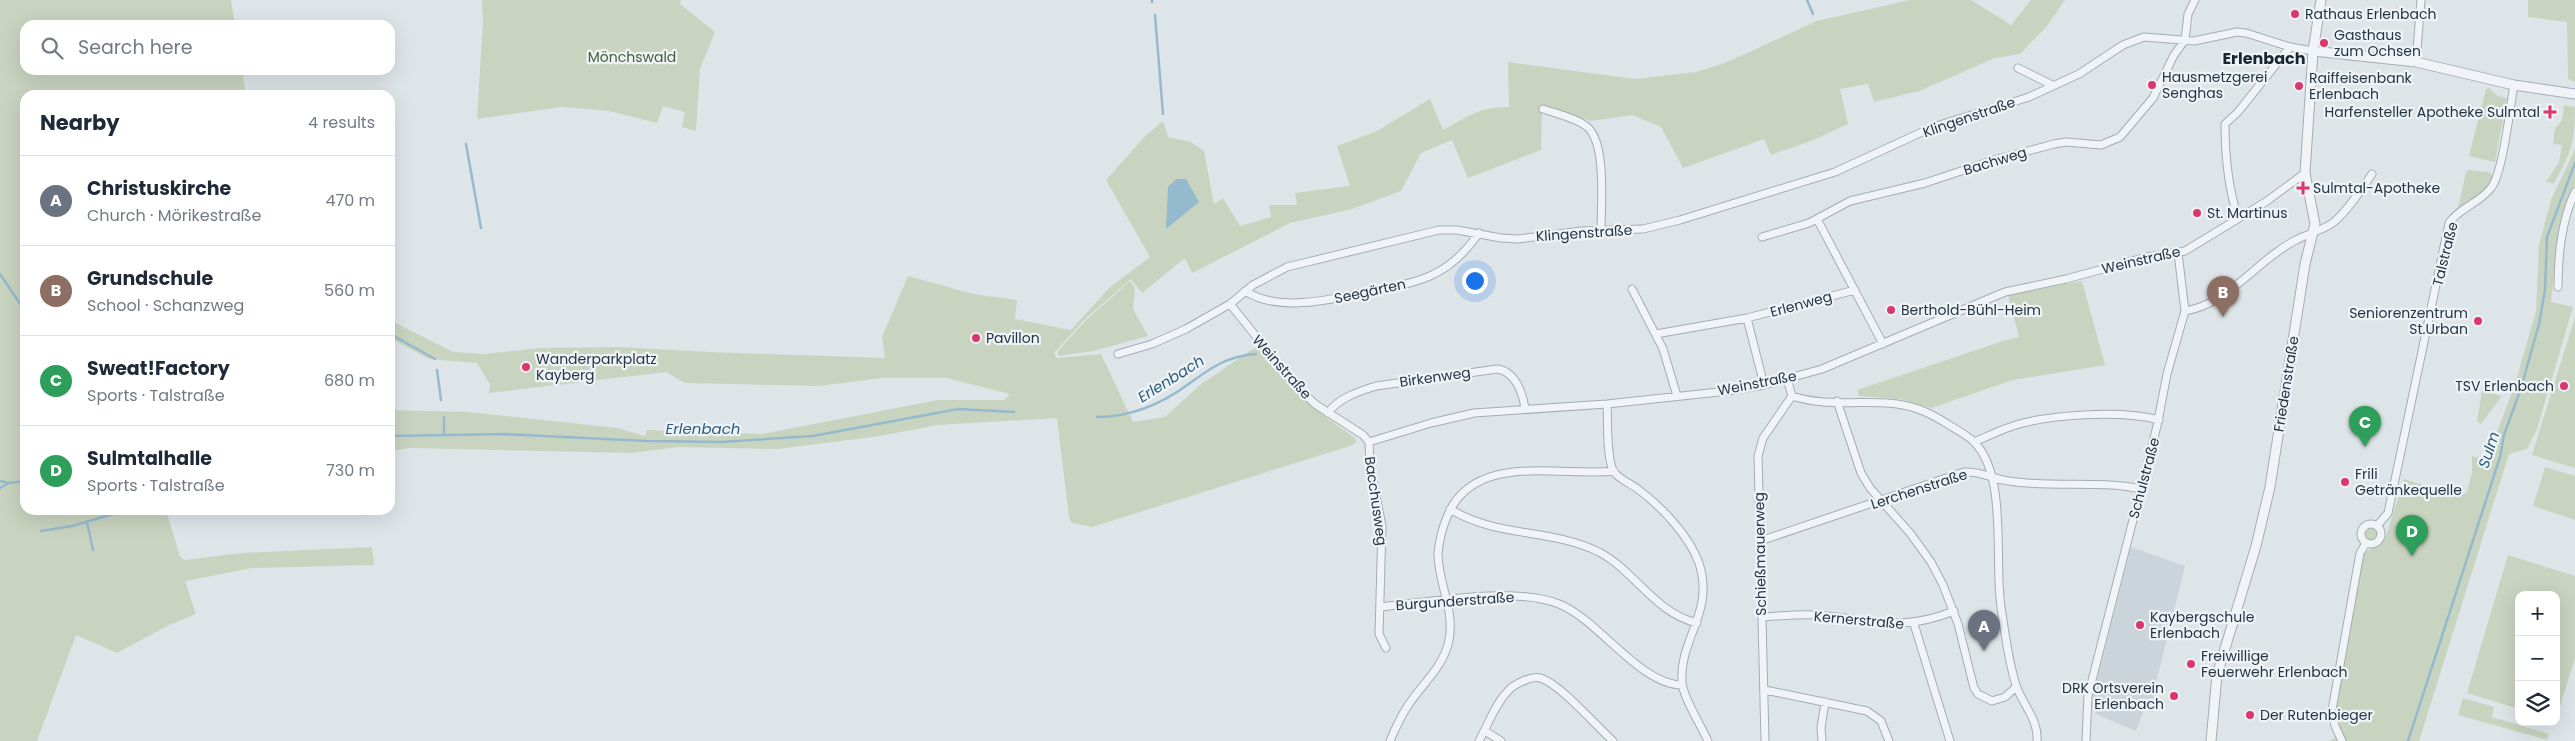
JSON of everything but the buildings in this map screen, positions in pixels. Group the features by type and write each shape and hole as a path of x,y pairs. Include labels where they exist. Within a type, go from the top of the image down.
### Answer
{"street":[{"path":"2185,40 2188,14 2195,0"},
{"name":"Friedenstraße","path":"2211,741 2212,713 2219,667 2264,512 2305,264 2314,234 2314,214 2305,174 2313,51 2321,0"},
{"path":"2416,62 2421,0"},
{"name":"Klingenstraße","path":"1118,354 1152,344 1186,329 1230,304 1273,273 1287,267 1439,230 1479,233 1501,238 1518,238 1601,230 1644,229 1835,172 1933,127 2028,97 2079,74 2134,40 2153,36 2203,40 2237,32 2290,47 2313,51"},
{"name":"Bachweg","path":"1762,237 1818,219 1850,201 1925,183 2028,151 2066,142 2101,145 2114,140 2126,133 2153,98 2171,61 2185,40"},
{"path":"2238,218 2230,193 2226,165 2225,124 2238,112 2290,47"},
{"path":"2313,51 2416,62 2514,85 2575,94"},
{"path":"2018,68 2052,85"},
{"name":"Talstraße","path":"2377,526 2388,513 2449,223 2460,211 2483,196 2496,180 2514,85"},
{"path":"1543,109 1577,121 1593,132 1596,138 1600,162 1601,230"},
{"name":"Weinstraße","path":"1230,304 1296,386 1328,413 1363,435 1369,442 1453,417 1525,409 1608,404 1677,396 1764,384 1822,369 2005,292 2066,279 2147,257 2178,253 2194,246 2267,202 2305,174"},
{"path":"2185,311 2214,301 2297,239 2314,234 2334,222 2355,199 2372,174"},
{"path":"2558,287 2561,240 2569,204 2575,192"},
{"path":"1818,219 1884,344"},
{"name":"Seegärten","path":"1245,292 1265,299 1301,304 1400,285 1422,279 1444,269 1458,258 1479,233"},
{"name":"Schulstraße","path":"2086,741 2087,703 2159,420 2167,374 2185,311 2178,253"},
{"path":"1632,289 1656,334 1677,396"},
{"name":"Erlenweg","path":"1656,334 1747,318 1855,290"},
{"path":"1747,318 1764,384"},
{"name":"Birkenweg","path":"1328,413 1332,406 1359,392 1376,386 1497,369 1504,370 1519,387 1525,409"},
{"path":"1787,378 1792,396 1837,401 1878,402 1916,407 1935,416 1974,442 1988,463 1993,477 1996,492 2000,600 2016,687 2036,727 2037,741"},
{"name":"Schießmauerweg","path":"1765,741 1759,446 1792,396"},
{"path":"1837,401 1862,474 1880,501 1910,533 1931,562 1954,611 1971,680 1978,694 1992,701 1998,700 2016,687"},
{"path":"1608,404 1611,461 1614,471 1660,509 1691,548 1703,579 1702,611 1687,652 1682,685 1708,741"},
{"path":"1974,442 2010,426 2036,421 2107,415 2145,416 2159,420"},
{"name":"Bacchusweg","path":"1369,442 1370,466 1382,526 1379,634 1386,648"},
{"path":"1390,741 1396,724 1407,705 1442,658 1449,640 1448,600 1439,572 1438,552 1442,530 1450,509 1462,492 1472,484 1491,476 1516,472 1614,471"},
{"name":"Lerchenstraße","path":"1760,540 1964,472 1982,473 2010,481 2108,484 2141,489"},
{"path":"1450,509 1480,524 1560,538 1596,551 1609,558 1672,612 1697,623"},
{"name":"Talstraße","path":"2370,524 2377,526 2381,532 2378,541 2374,544 2366,543 2361,536 2364,527 2370,524"},
{"name":"Talstraße","path":"2342,741 2335,726 2332,710 2360,553 2366,543"},
{"name":"Burgunderstraße","path":"1380,607 1512,596 1546,600 1584,618 1624,655 1647,671 1667,683 1682,685"},
{"name":"Kernerstraße","path":"1762,617 1816,615 1895,625 1914,624 1954,611"},
{"path":"1914,624 1950,741"},
{"path":"1479,741 1509,689 1519,683 1538,678 1560,691 1613,741"},
{"path":"1765,690 1867,711 1881,722 1889,741"},
{"path":"1822,741 1821,728 1825,702"},
{"path":"1485,731 1501,741"}],"shaded area":[{"name":"Kaybergschule Erlenbach","path":"2131,547 2185,566 2156,683 2153,712 2144,710 2136,731 2096,714 2091,704"}],"green space":[{"path":"0,0 231,0 234,20 20,20 20,75 243,75 245,90 20,90 20,515 168,515 180,556 184,560 242,553 372,547 374,565 252,568 185,581 196,614 169,625 117,653 76,635 37,741 0,741"},
{"name":"Mönchswald","path":"482,0 681,0 680,4 715,32 700,69 696,131 682,127 685,112 663,106 657,123 609,111 562,107 477,119 483,21"},
{"path":"1910,0 1971,0 2011,25 2031,0 2065,0 2046,27 2020,54 1995,58 1919,91 1874,102 1868,84 1840,89 1848,124 1811,141 1771,155 1764,139 1683,168 1661,127 1632,115 1591,121 1542,107 1541,150 1468,178 1452,140 1421,153 1401,191 1352,209 1290,223 1192,273 1185,258 1142,293 1131,279 1085,319 1054,353 1057,358 1101,354 1133,422 1165,417 1200,385 1257,346 1293,387 1323,415 1355,438 1356,442 1353,445 1092,527 1072,523 1069,517 1057,418 938,425 880,436 777,449 678,447 632,453 409,448 395,450 395,410 468,412 617,428 645,436 647,430 762,434 938,400 1004,400 1010,394 946,378 882,378 818,386 685,383 666,372 489,393 490,384 477,363 429,359 395,341 395,323 453,352 484,354 540,348 619,347 885,358 882,337 908,276 973,294 1017,300 1015,319 1071,330 1109,288 1150,257 1106,180 1145,136 1163,121 1168,137 1191,142 1204,151 1214,204 1223,198 1240,226 1271,217 1269,205 1297,205 1295,193 1350,186 1337,146 1377,131 1430,99 1443,130 1482,111 1509,107 1508,62 1635,79 1696,72 1725,63 1817,21"},
{"path":"2528,0 2575,0 2575,82 2568,79 2567,22 2528,17"},
{"path":"2489,88 2498,96 2507,98 2495,162 2469,156 2486,89"},
{"path":"2564,105 2575,107 2573,139 2568,155 2554,183 2546,182 2559,162 2562,145 2553,144 2555,127 2562,120"},
{"path":"2575,149 2575,185 2559,229 2551,302 2573,307 2537,429 2527,449 2509,454 2419,741 2329,741 2342,734 2335,711 2362,554 2379,545 2385,539 2404,479 2459,496 2467,492 2472,473 2472,456 2486,461 2515,384 2536,311 2539,245 2551,200"},
{"path":"2469,170 2489,172 2493,176 2484,191 2458,208 2466,172"},
{"path":"1130,281 1135,288 1133,309 1148,336 1093,351 1059,356 1057,352 1085,321"},
{"path":"2082,281 2105,365 2013,380 1931,408 1901,399 1859,396 1857,390 2019,337 2008,295"},
{"name":"TSV Erlenbach","path":"2575,317 2575,468 2532,455"},
{"path":"2482,391 2502,396 2481,424 2477,421"},
{"path":"2545,467 2575,476 2575,520 2533,506"},
{"path":"2371,525 2377,528 2380,534 2377,540 2371,543 2365,540 2362,534 2365,528"},
{"path":"2508,555 2575,576 2575,658 2560,706 2560,591 2515,591 2515,708 2467,693"},
{"path":"2463,698 2494,707 2492,717 2515,724 2515,726 2522,726 2549,734 2547,740 2458,715"}],"water":[{"path":"1176,179 1186,179 1199,202 1166,229 1168,187"}],"waterway":[{"path":"1807,0 1813,14"},
{"path":"1155,15 1163,114"},
{"path":"466,144 481,228"},
{"name":"Sulm","path":"2408,741 2500,457 2504,435 2521,388 2539,324 2545,290 2547,237 2575,163"},
{"path":"0,274 20,304"},
{"path":"395,337 435,359"},
{"name":"Erlenbach","path":"1097,417 1122,415 1146,408 1169,397 1221,363 1237,357 1256,354"},
{"path":"437,370 441,400"},
{"name":"Erlenbach","path":"395,436 505,434 647,441 722,442 813,436 958,409 1014,412"},
{"path":"444,417 444,434"},
{"name":"Erlenbach","path":"0,481 9,483 20,482"},
{"name":"Erlenbach","path":"0,488 9,483"},
{"name":"Erlenbach","path":"41,531 72,526 110,515"},
{"name":"Erlenbach","path":"87,522 93,550"}],"place":[{"name":"Rathaus Erlenbach","path":"2295,14"},
{"name":"Gasthaus zum Ochsen","path":"2324,43"},
{"name":"Hausmetzgerei Senghas","path":"2152,85"},
{"name":"Raiffeisenbank Erlenbach","path":"2299,86"},
{"name":"Harfensteller Apotheke Sulmtal","path":"2550,112"},
{"name":"Sulmtal-Apotheke","path":"2303,188"},
{"name":"St. Martinus","path":"2197,213"},
{"name":"Berthold-Bühl-Heim","path":"1891,310"},
{"name":"Grundschule","path":"2223,317"},
{"name":"Seniorenzentrum St.Urban","path":"2478,321"},
{"name":"Pavillon","path":"976,338"},
{"name":"Wanderparkplatz Kayberg","path":"526,367"},
{"name":"TSV Erlenbach","path":"2564,386"},
{"name":"Sweat!Factory","path":"2365,447"},
{"name":"Frili Getränkequelle","path":"2345,482"},
{"name":"Sulmtalhalle","path":"2412,556"},
{"name":"Kaybergschule Erlenbach","path":"2140,625"},
{"name":"Christuskirche","path":"1984,651"},
{"name":"Freiwillige Feuerwehr Erlenbach","path":"2191,664"},
{"name":"DRK Ortsverein Erlenbach","path":"2174,696"},
{"name":"Der Rutenbieger","path":"2250,715"}],"district":[{"name":"Erlenbach","path":"2264,58"}]}
